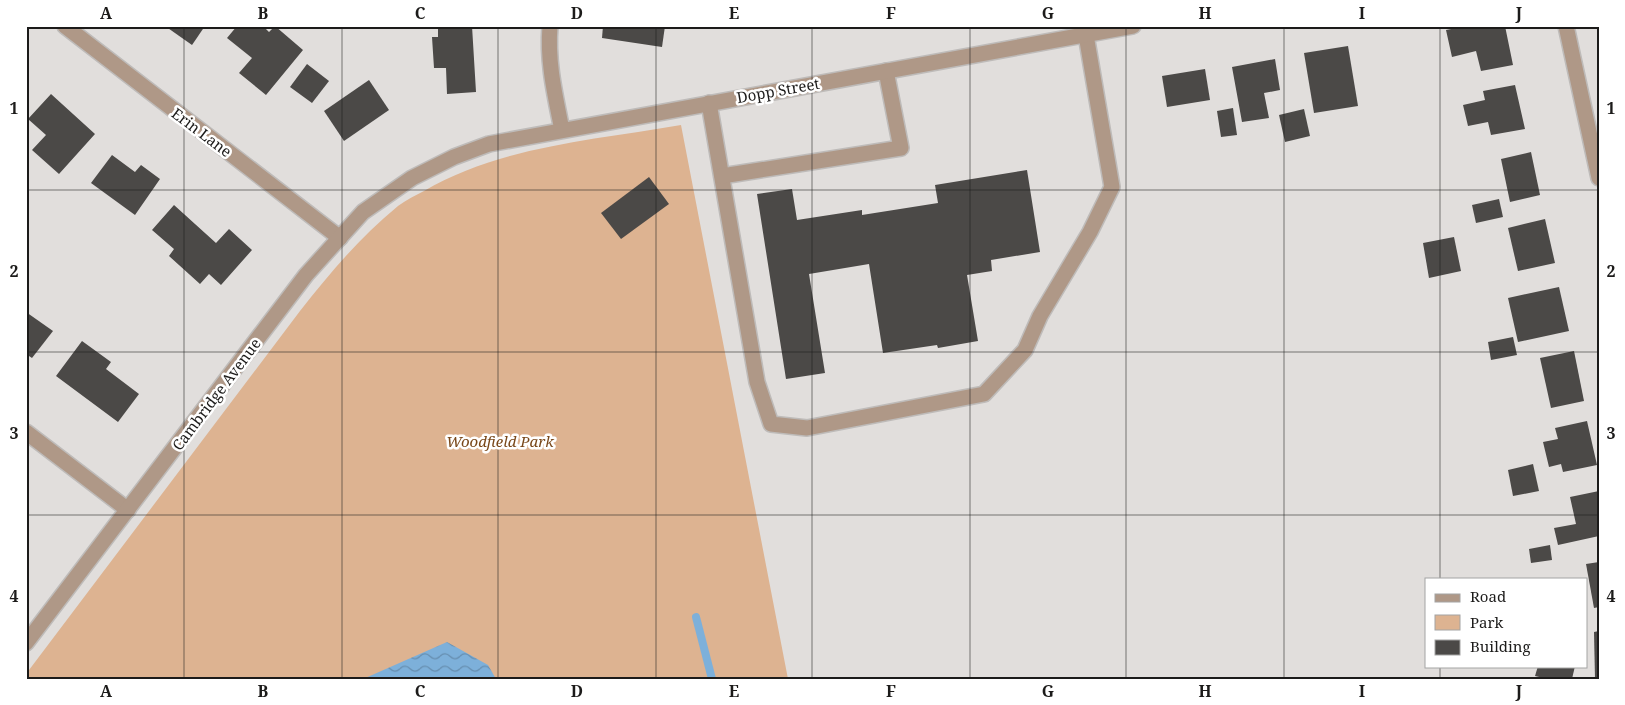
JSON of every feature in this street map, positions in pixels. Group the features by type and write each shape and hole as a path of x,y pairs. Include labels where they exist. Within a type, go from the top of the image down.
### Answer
{"street":[{"name":"Erin Lane","path":"65,26 340,238"},
{"path":"550,26 551,71 562,130"},
{"name":"Dopp Street","path":"428,170 454,157 489,144 1133,26"},
{"path":"1566,26 1599,178"},
{"path":"709,103 757,382 771,424 807,428 984,394 1025,350 1040,316 1090,232 1112,187 1086,35"},
{"path":"722,176 900,148 886,71"},
{"name":"Cambridge Avenue","path":"26,642 306,275 363,212 412,178 428,170"},
{"path":"26,432 128,510"}],"green space":[{"name":"Woodfield Park","path":"681,125 788,679 26,679 26,674 300,311 346,256 398,206 454,176 516,154"}],"water":[{"path":"447,642 488,665 496,679 363,679"}],"building":[{"path":"165,26 205,26 192,45"},
{"path":"237,26 263,26 269,32 275,26 303,50 266,95 239,73 252,58 227,38"},
{"path":"438,26 472,26 476,92 447,94 446,68 434,68 432,37 438,37"},
{"path":"603,26 665,26 662,47 602,38"},
{"path":"1467,26 1505,26 1513,65 1481,71 1476,51 1452,57 1446,30"},
{"path":"1348,46 1358,106 1314,113 1304,53"},
{"path":"1275,59 1280,90 1264,93 1269,118 1242,122 1232,67"},
{"path":"307,64 329,81 312,103 290,87"},
{"path":"1205,69 1210,100 1167,107 1162,76"},
{"path":"369,80 389,110 344,141 324,111"},
{"path":"1515,85 1525,129 1491,135 1488,122 1468,126 1463,105 1485,100 1483,91"},
{"path":"51,94 95,134 59,174 32,150 46,135 28,119"},
{"path":"1233,108 1237,135 1221,137 1217,111"},
{"path":"1304,109 1310,136 1285,142 1279,115"},
{"path":"1531,152 1540,195 1510,202 1501,159"},
{"path":"112,155 135,172 141,165 160,179 135,215 91,183"},
{"path":"1027,170 1040,252 991,260 992,271 967,275 978,341 938,348 937,345 883,353 869,264 809,274 825,373 786,379 757,194 792,189 797,220 862,210 862,215 938,203 935,185"},
{"path":"649,177 669,204 621,239 601,213"},
{"path":"1499,199 1503,217 1476,223 1472,205"},
{"path":"174,205 216,243 229,229 252,250 221,285 209,274 200,284 169,256 174,249 152,230"},
{"path":"1545,219 1555,263 1518,271 1508,228"},
{"path":"1454,237 1461,271 1429,278 1423,243"},
{"path":"1559,287 1569,331 1518,342 1508,298"},
{"path":"26,312 53,331 32,358 26,354"},
{"path":"1513,337 1517,355 1491,360 1488,342"},
{"path":"82,341 111,362 106,369 139,394 118,422 56,376"},
{"path":"1574,351 1584,401 1551,408 1540,358"},
{"path":"1587,421 1597,465 1563,472 1561,464 1549,467 1543,442 1558,439 1555,428"},
{"path":"1533,464 1539,491 1513,496 1508,470"},
{"path":"1599,491 1599,536 1558,545 1554,528 1576,524 1570,497"},
{"path":"1550,545 1552,560 1531,563 1529,549"},
{"path":"1599,562 1599,607 1594,608 1586,564"},
{"path":"1599,631 1599,679 1595,679 1594,632"},
{"path":"1537,668 1575,668 1572,679 1548,679 1535,676"}],"waterway":[{"path":"696,617 712,679"}]}
